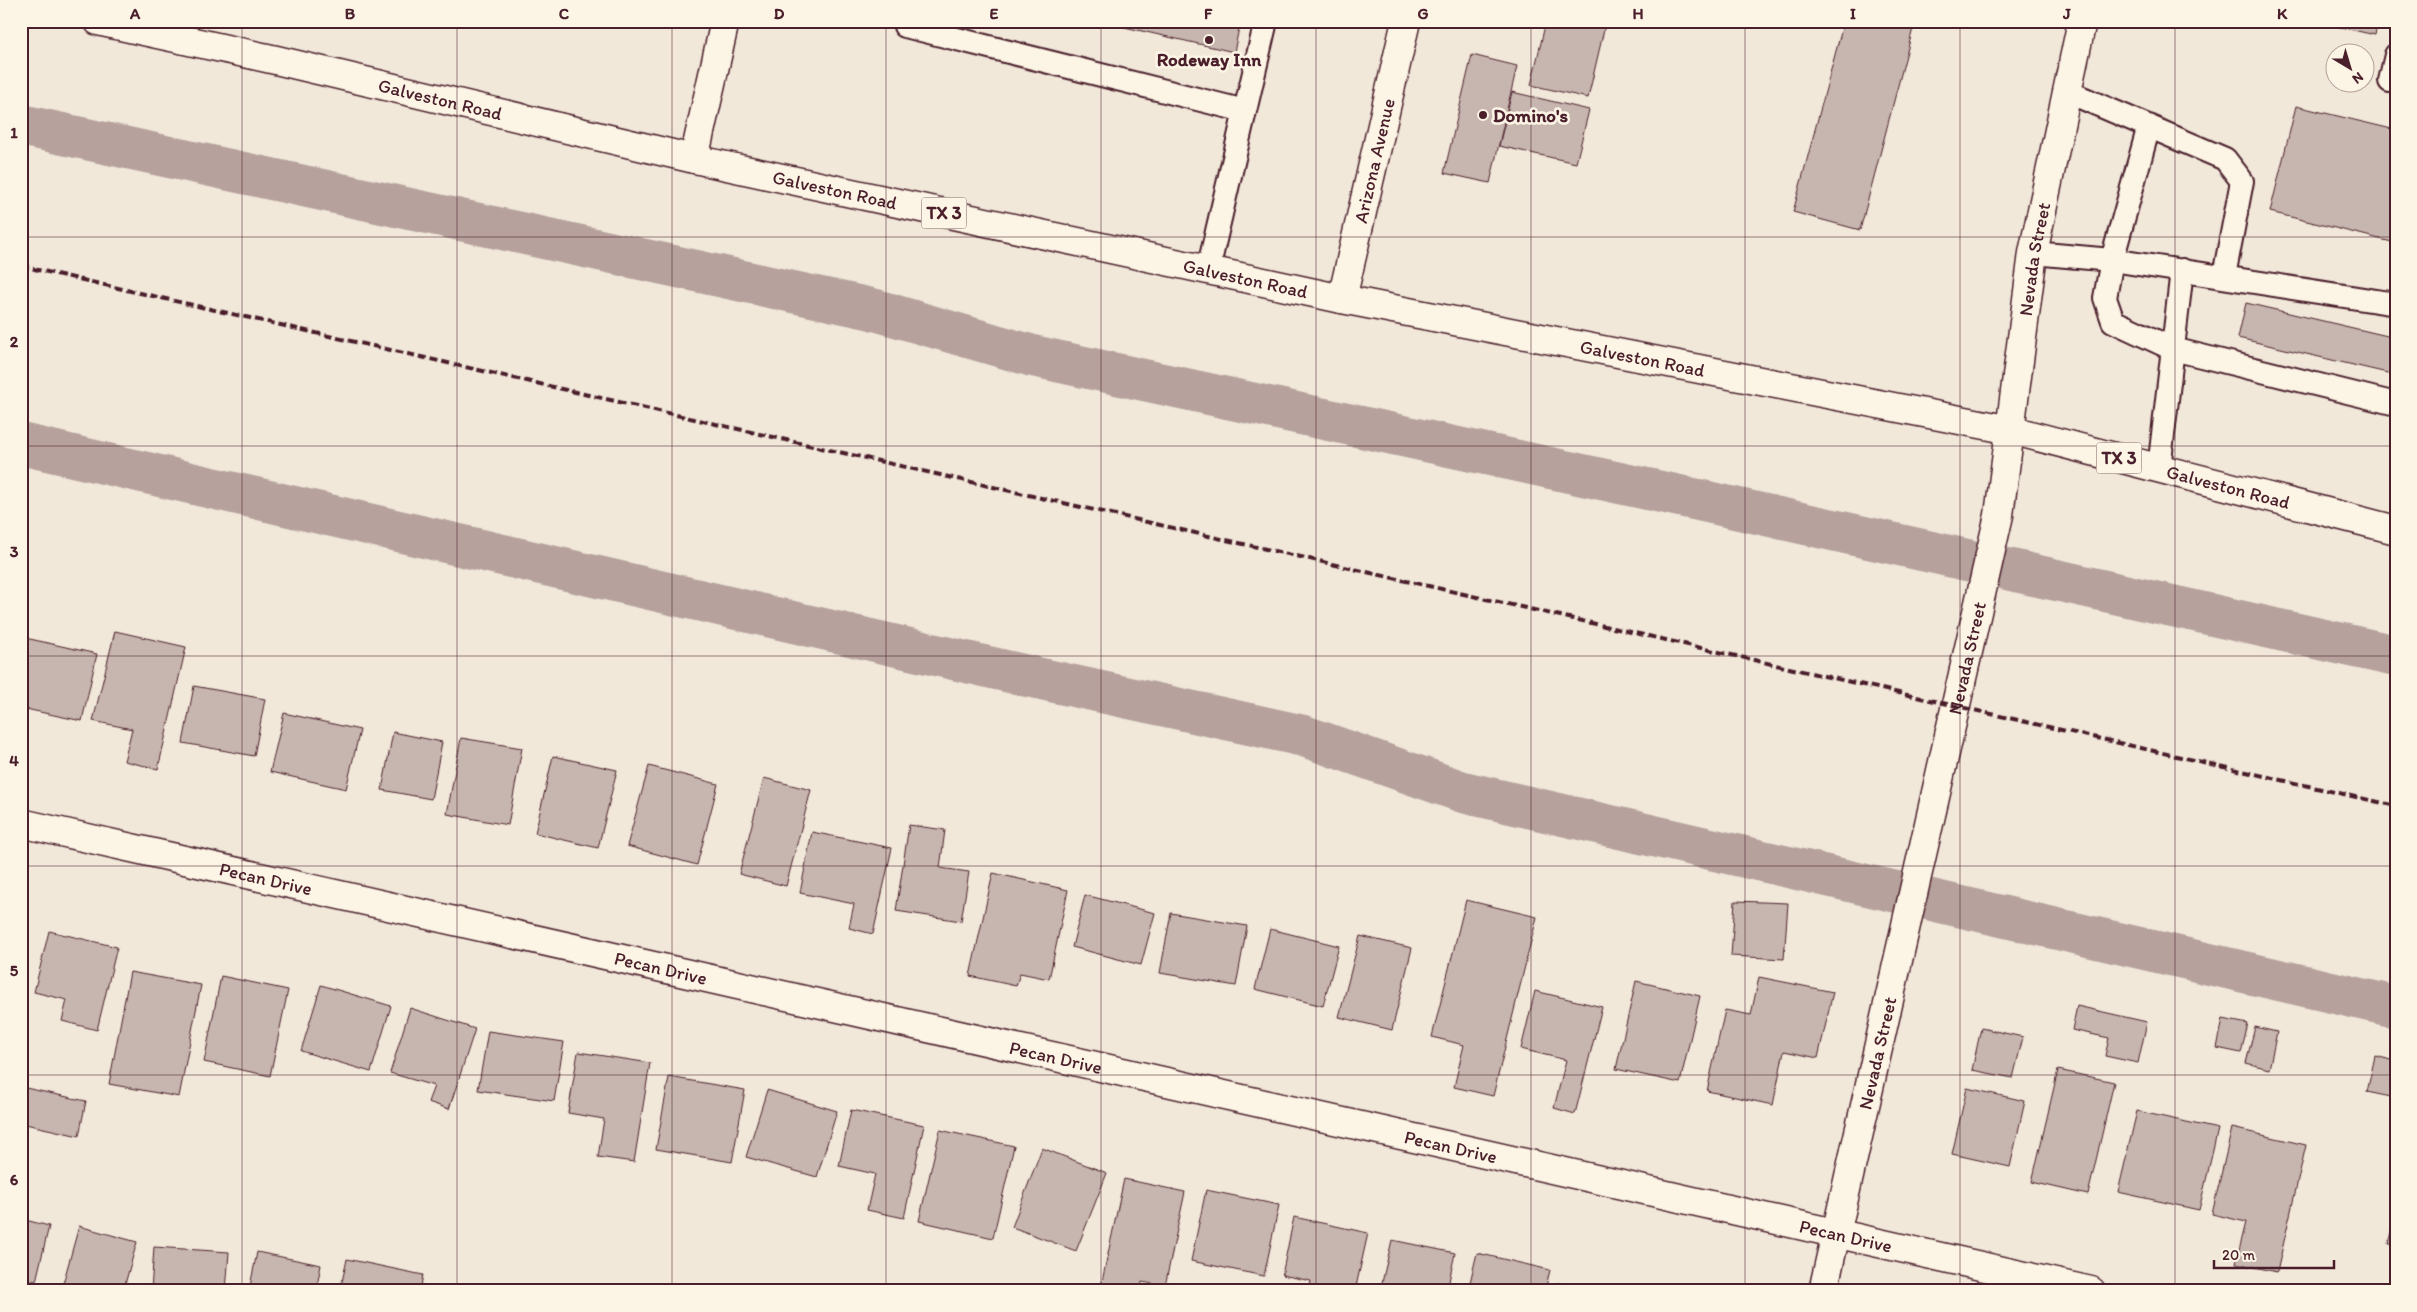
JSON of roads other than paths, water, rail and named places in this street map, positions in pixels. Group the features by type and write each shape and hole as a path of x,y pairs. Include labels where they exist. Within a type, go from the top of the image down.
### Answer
{"street":[{"name":"Galveston Road","path":"98,21 276,60 694,159 1342,299 2011,430 2396,530"},
{"path":"694,159 725,21"},
{"name":"Arizona Avenue","path":"1342,299 1406,21"},
{"name":"Nevada Street","path":"1823,1291 1999,516 2033,253 2080,22"},
{"name":"Pecan Drive","path":"21,823 2091,1291"}],"lane":[{"path":"906,21 905,26 1245,112"},
{"path":"1208,270 1266,21"},
{"path":"2390,81 2396,54"},
{"path":"2066,91 2225,159 2242,181 2224,276"},
{"path":"2149,126 2112,260 2105,298 2113,321 2173,349 2396,404"},
{"path":"2033,253 2112,260 2396,304"},
{"path":"2159,469 2182,270"}],"waterway":[{"path":"21,125 872,309 1033,356 1712,503 2396,656"},
{"path":"21,444 1023,675 1304,736 1463,792 2396,1007"}],"railway":[{"path":"21,266 2396,806"}],"place":[{"name":"Rodeway Inn","path":"1209,40"},
{"name":"Domino's","path":"1483,115"}]}
